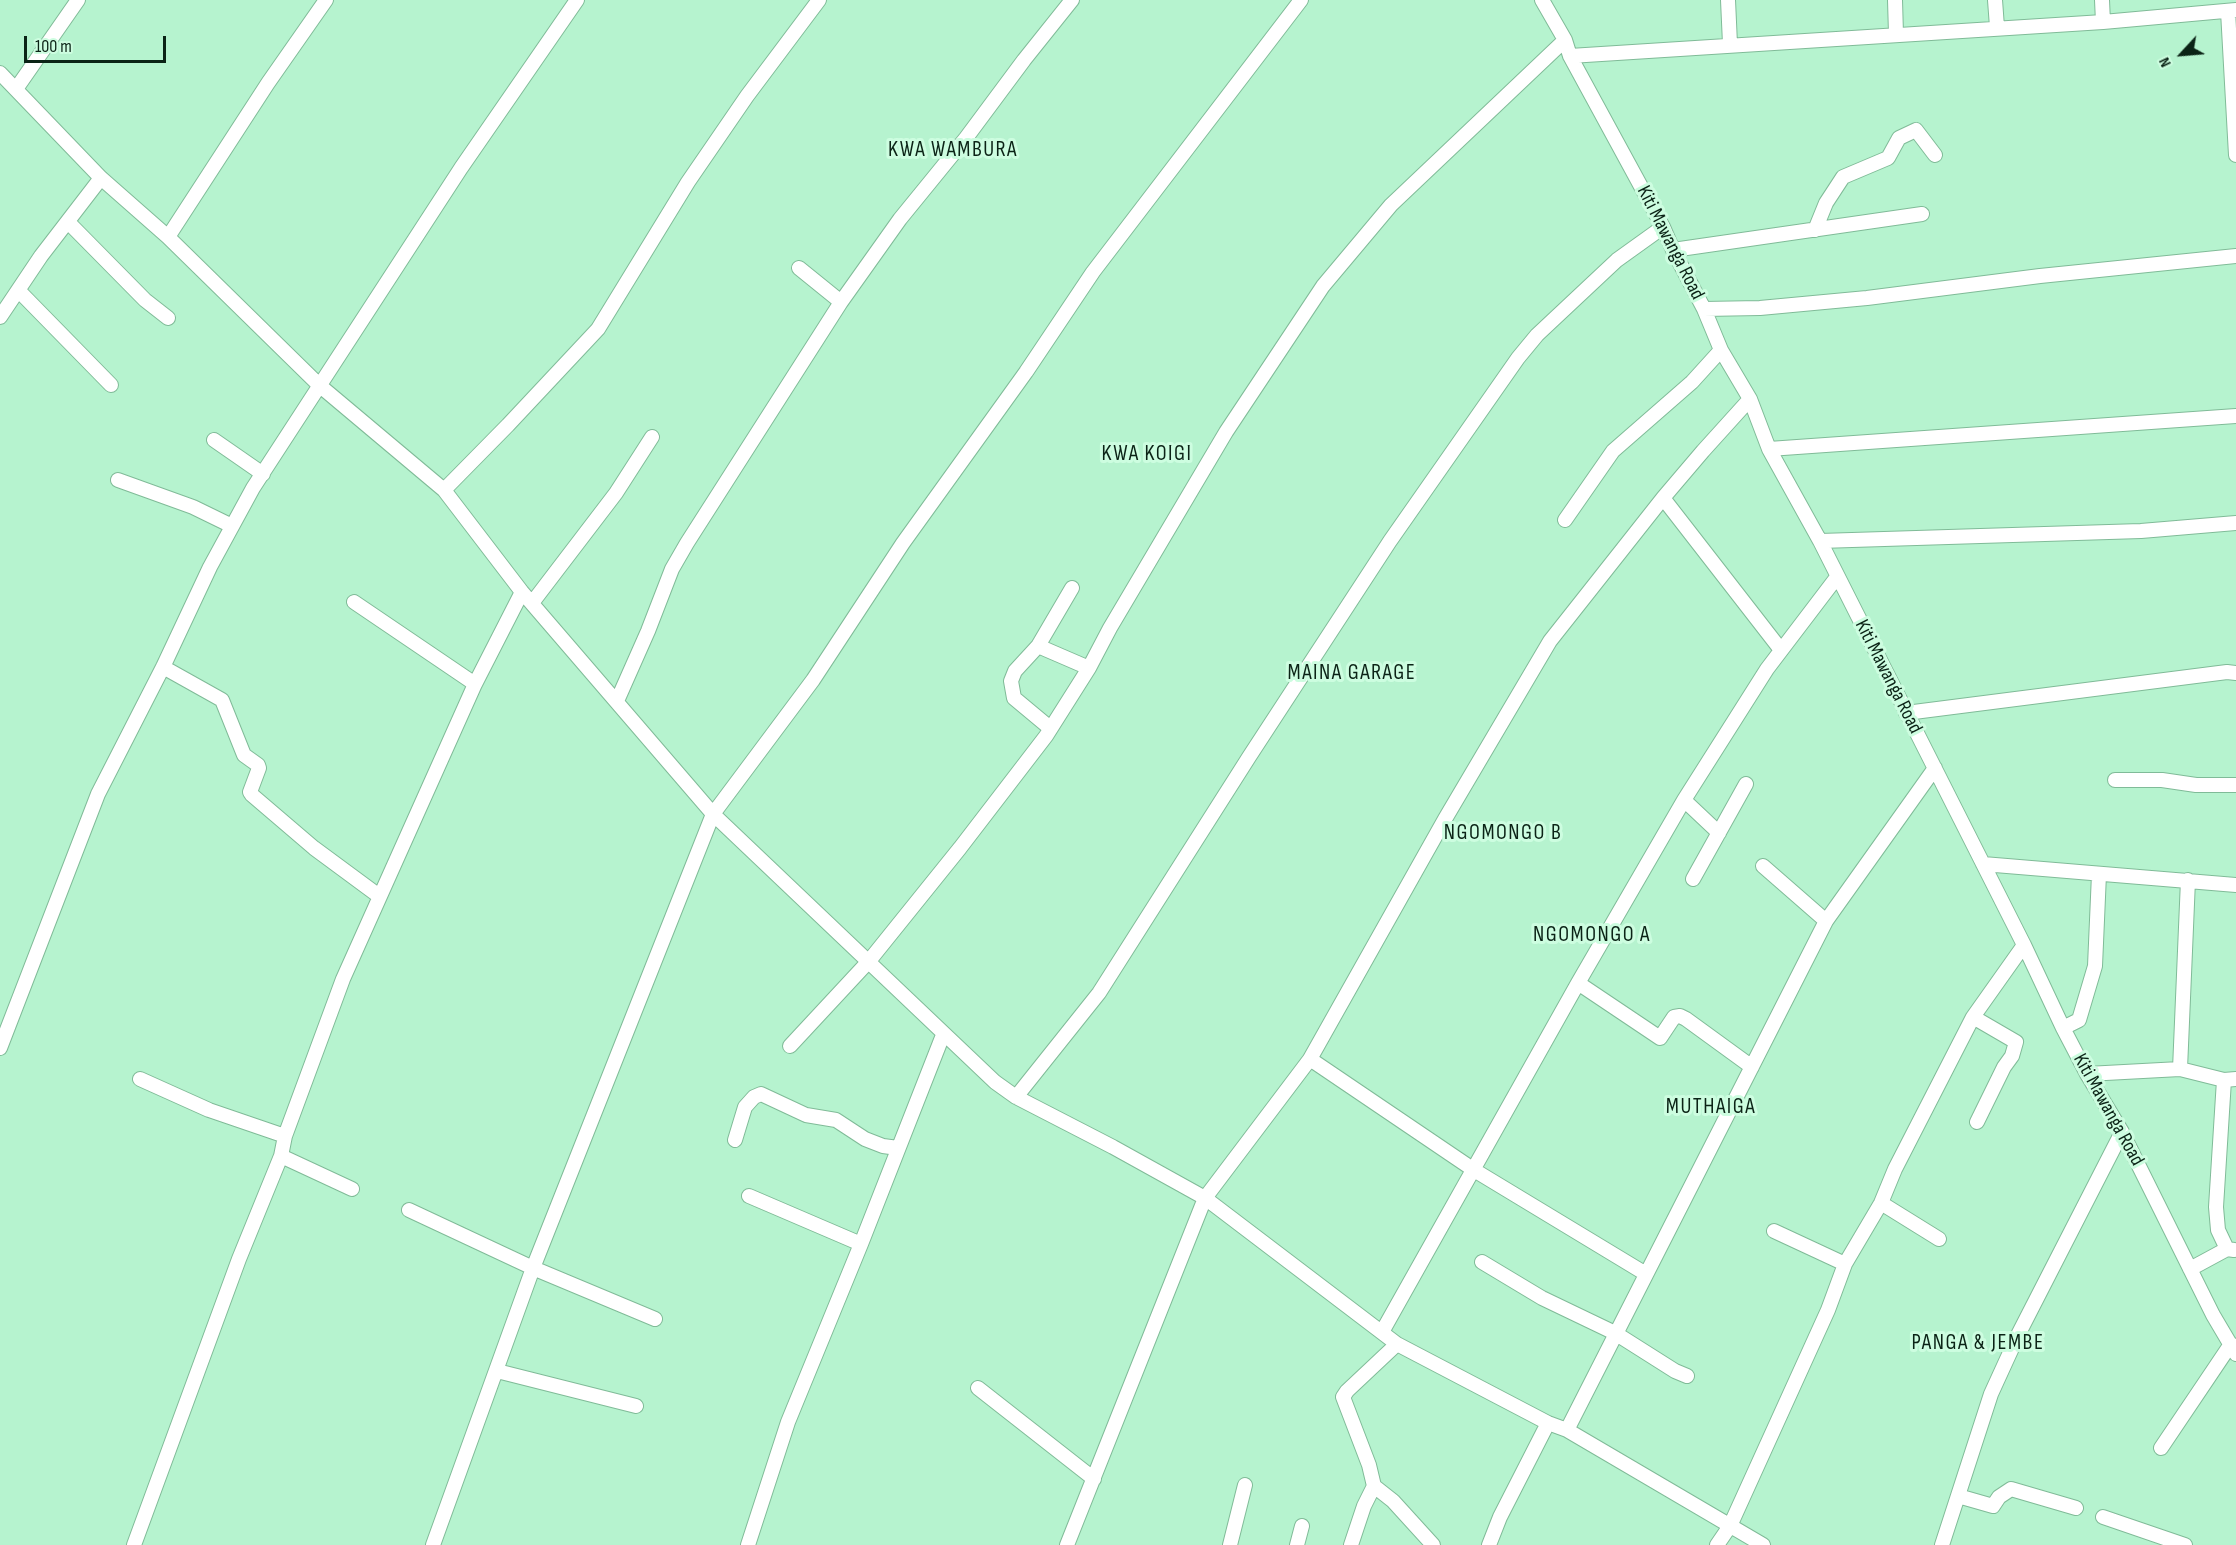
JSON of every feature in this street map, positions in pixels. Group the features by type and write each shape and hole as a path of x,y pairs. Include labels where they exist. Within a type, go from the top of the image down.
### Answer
{"street":[{"path":"16,88 78,0"},
{"path":"168,237 268,83 326,0"},
{"path":"0,1048 98,794 232,526 319,385 455,177 577,0"},
{"path":"444,490 598,329 688,182 747,96 819,0"},
{"path":"617,701 648,631 672,568 841,302 900,219 966,138 1072,0"},
{"path":"433,1545 533,1268 713,814 813,680 903,543 1026,372 1093,273 1301,0"},
{"name":"Kiti Mawanga Road","path":"1542,0 1663,227 1672,250 1704,309 1721,350 1750,399 1769,450 1820,541 2024,945 2062,1028 2122,1132 2213,1315 2233,1349"},
{"path":"1728,0 1730,44"},
{"path":"1895,0 1896,34"},
{"path":"1995,0 1997,27"},
{"path":"2102,0 2103,22"},
{"path":"1570,56 2103,22 2232,10 2236,154"},
{"path":"790,1046 869,961 960,848 1050,728 1089,668 1226,432 1323,286 1391,205 1565,40"},
{"path":"0,73 101,178 168,237 319,385 444,490 522,592 713,814 995,1082 1016,1097 1113,1146 1205,1198 1397,1344 1548,1423 1567,1430 1763,1545"},
{"path":"1815,230 1826,203 1843,177 1888,158 1899,138 1916,130 1935,155"},
{"path":"0,317 41,256 69,223 101,178"},
{"path":"1672,250 1922,214"},
{"path":"69,223 145,300 168,318"},
{"path":"1016,1097 1099,993 1390,541 1518,358 1538,335 1617,260 1663,227"},
{"path":"1704,309 1772,307 2236,256"},
{"path":"799,268 841,302"},
{"path":"18,290 111,385"},
{"path":"1565,520 1613,451 1692,382 1721,350"},
{"path":"1066,1545 1205,1198 1310,1059 1445,819 1550,641 1663,498 1750,399"},
{"path":"1769,450 2236,416"},
{"path":"532,603 611,500 652,437"},
{"path":"214,440 263,474"},
{"path":"118,480 193,507 232,526"},
{"path":"1663,498 1781,650"},
{"path":"1820,541 2141,531 2236,523"},
{"path":"1382,1332 1578,983 1684,800 1741,707 1837,577"},
{"path":"1050,728 1014,698 1011,681 1015,671 1038,646 1072,588"},
{"path":"134,1545 228,1290 281,1156 285,1136 343,979 475,684 522,592"},
{"path":"354,602 475,684"},
{"path":"1038,646 1089,668"},
{"path":"162,667 222,700 244,755 259,768 250,792 252,795 314,848 379,896"},
{"path":"1906,713 2236,672"},
{"path":"1567,1430 1826,921 1935,768"},
{"path":"2115,780 2162,780 2196,785 2236,785"},
{"path":"1693,879 1746,784"},
{"path":"1684,800 1719,833"},
{"path":"1983,864 2236,885"},
{"path":"1763,866 1826,921"},
{"path":"2062,1028 2079,1020 2095,966 2099,874"},
{"path":"2180,1068 2188,880"},
{"path":"1718,1545 1730,1526 1828,1310 1845,1264 1881,1203 1895,1169 1973,1017 2024,945"},
{"path":"1578,983 1660,1038 1674,1017 1686,1019 1752,1067"},
{"path":"1973,1017 2016,1042 2012,1056 2004,1067 1977,1122"},
{"path":"748,1545 788,1422 943,1035"},
{"path":"1310,1059 1474,1170 1646,1274"},
{"path":"2087,1074 2180,1068 2230,1079 2216,1207 2218,1230 2231,1250 2190,1269"},
{"path":"140,1079 209,1110 285,1136"},
{"path":"735,1140 745,1107 754,1097 761,1094 806,1115 836,1120 865,1139 883,1146 898,1148"},
{"path":"1942,1545 1991,1394 2018,1335 2122,1132"},
{"path":"281,1156 352,1190"},
{"path":"749,1196 861,1244"},
{"path":"1881,1203 1939,1239"},
{"path":"409,1210 533,1268 655,1319"},
{"path":"1774,1231 1845,1264"},
{"path":"1482,1262 1542,1298 1615,1333 1675,1371 1687,1376"},
{"path":"1397,1344 1343,1397 1369,1465 1374,1486 1393,1501 1433,1545"},
{"path":"2161,1448 2233,1349"},
{"path":"497,1371 636,1406"},
{"path":"978,1388 1094,1479"},
{"path":"1489,1545 1500,1517 1548,1423"},
{"path":"1230,1545 1245,1485"},
{"path":"1351,1545 1364,1506 1374,1486"},
{"path":"1958,1496 1993,1506 1999,1497 2011,1489 2076,1508"},
{"path":"2103,1517 2186,1545"},
{"path":"1296,1545 1302,1526"}],"district":[{"name":"KWA WAMBURA","path":"953,150"},
{"name":"KWA KOIGI","path":"1147,454"},
{"name":"MAINA GARAGE","path":"1352,673"},
{"name":"NGOMONGO B","path":"1503,833"},
{"name":"NGOMONGO A","path":"1592,935"},
{"name":"MUTHAIGA","path":"1711,1107"},
{"name":"PANGA & JEMBE","path":"1978,1343"}]}
